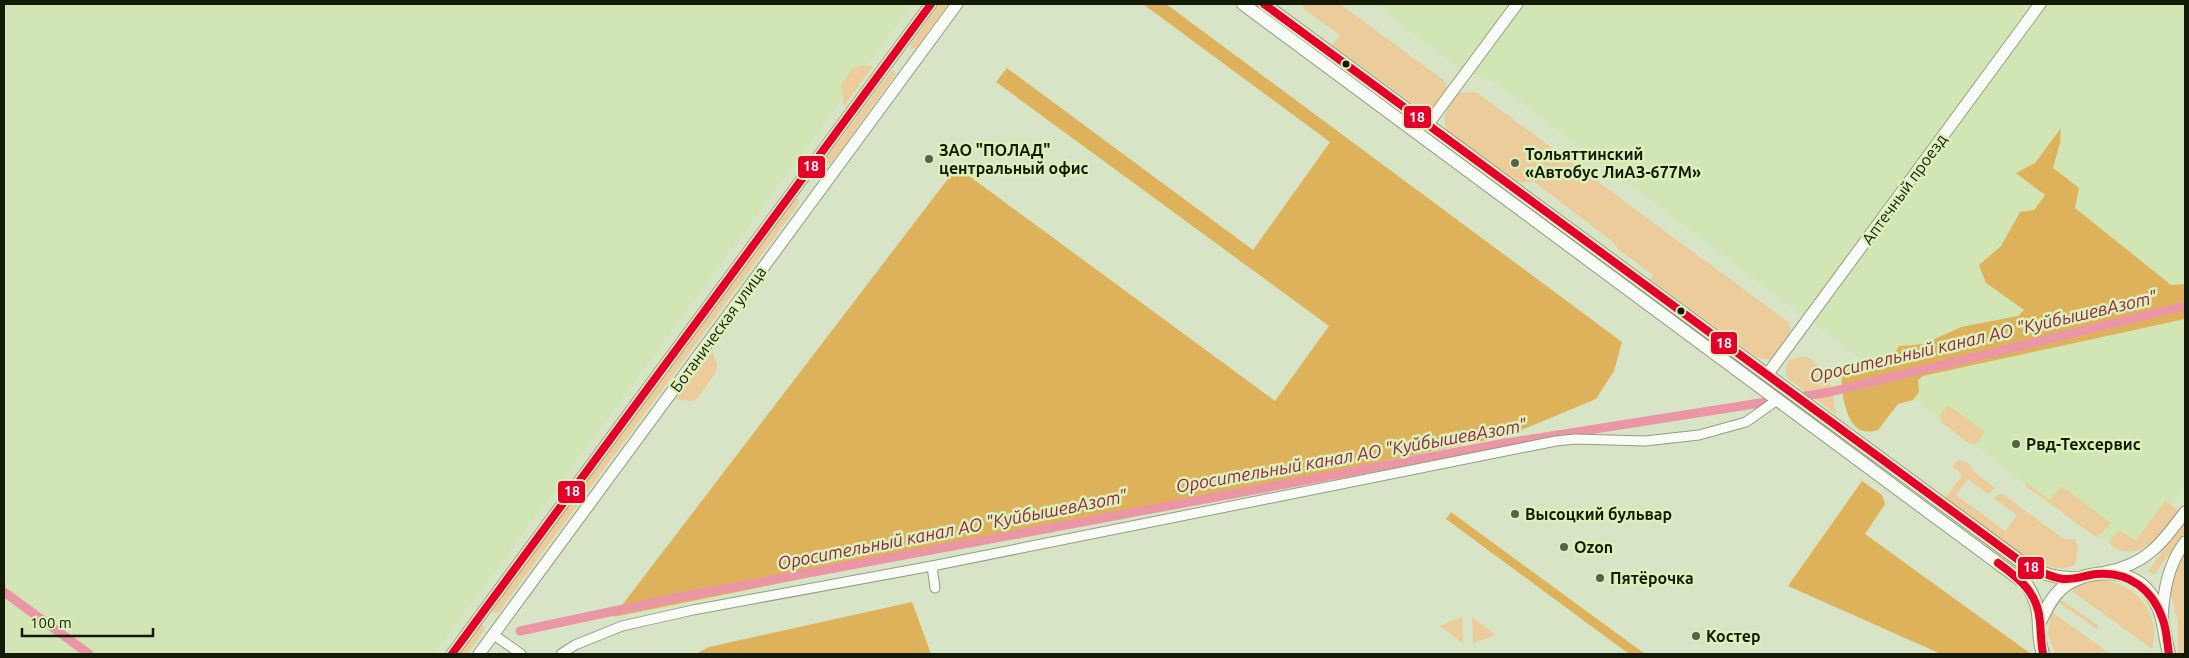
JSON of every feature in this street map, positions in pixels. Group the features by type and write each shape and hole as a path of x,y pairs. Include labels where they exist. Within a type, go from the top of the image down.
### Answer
{"main road":[{"name":"Ботаническая улица","path":"452,654 931,4"},
{"name":"Ботаническая улица","path":"479,654 957,4"},
{"path":"1243,4 2026,584 2037,603 2043,654"},
{"path":"1264,4 2024,564 2049,576 2064,579 2080,578 2129,566 2151,554 2162,544 2185,512"},
{"path":"1428,124 1517,4"},
{"name":"Аптечный проезд","path":"1767,375 2040,4"},
{"path":"892,57 909,69"},
{"path":"805,175 822,187"},
{"path":"2166,652 2162,617 2164,591 2176,554 2185,542"},
{"path":"2100,574 2126,576 2138,582 2148,591 2162,617"},
{"path":"2040,622 2060,590 2080,578"},
{"path":"483,613 497,630"}],"street":[{"path":"561,654 575,644 622,626 693,610 932,566 1556,440 1644,441 1699,435 1746,422 1777,400"},
{"path":"932,566 935,588"},
{"path":"497,630 521,654"}],"shaded area":[{"path":"4,4 912,4 434,654 4,654"},
{"path":"940,4 948,4 916,48 911,49 911,44"},
{"path":"1143,4 1166,4 1622,342 1614,371 1596,399 1507,436 613,617 957,167 1275,401 1329,326 996,82 1007,68 1253,250 1330,142"},
{"path":"1303,4 1340,4 1442,79 1447,85 1447,89 1435,106 1422,107 1413,104 1332,45 1340,35 1304,9"},
{"path":"1375,4 2185,4 2185,487 2139,549 2115,545 2094,536 1496,83 1460,69"},
{"path":"859,66 873,66 844,106 841,85 852,69"},
{"path":"892,70 895,71 895,75 830,165 825,165 824,161"},
{"path":"1473,92 1479,94 1788,322 1790,332 1784,348 1770,359 1756,357 1650,279 1653,275 1533,181 1521,183 1513,179 1447,131 1445,115 1452,101 1460,93"},
{"path":"2061,128 2060,143 2053,168 2079,188 2075,208 2171,285 2185,284 2185,319 1923,376 1918,380 1919,392 1913,400 1898,404 1878,430 1867,432 1858,429 1848,414 1843,396 1842,378 1845,364 1893,355 1899,346 1924,344 1961,327 2018,316 2024,310 1986,283 1979,265 2001,246 2020,212 2034,210 2045,195 2016,173 2035,163"},
{"path":"797,199 798,205 498,613 492,613 491,606 644,404 793,200"},
{"path":"712,350 717,364 716,372 697,399 691,401 676,399"},
{"path":"1806,356 1829,374 1836,414 1787,378 1786,369 1789,360"},
{"path":"1948,405 1985,432 1976,444 1970,444 1941,422 1940,415"},
{"path":"1958,460 1969,463 1973,471 1995,488 1988,494 1968,479 1956,495 2005,531 2017,515 1993,498 2001,493 2065,540 2075,539 2078,550 2075,564 2063,568 2047,565 2028,557 1989,532 1945,498 1962,475 1953,466"},
{"path":"1862,481 1882,495 1885,504 1865,534 2031,654 1941,654 1788,586"},
{"path":"2025,482 2050,500 2061,486 2111,523 2100,535 2094,536 2026,486"},
{"path":"2165,501 2179,511 2151,544 2132,552 2122,551 2111,546 2110,540 2119,530 2136,540"},
{"path":"1451,512 1645,654 1629,654 1446,519"},
{"path":"2185,520 2185,532 2154,575 2148,571"},
{"path":"2185,549 2185,654 2178,654 2178,621 2170,593 2173,567"},
{"path":"2096,580 2122,586 2133,592 2142,601 2149,611 2153,622 2152,649 2072,591 2078,586"},
{"path":"2060,599 2099,626 2097,629 2058,602"},
{"path":"912,602 931,654 696,654 709,647"},
{"path":"2051,611 2110,654 2055,654 2048,634"},
{"path":"1462,617 1463,643 1439,626"},
{"path":"1472,617 1496,635 1473,643"},
{"path":"479,625 484,626 485,629 467,654 457,654"}],"waterway":[{"name":"Оросительный канал АО \"КуйбышевАзот\"","path":"520,631 675,598 1500,444 1830,392 2185,306"},
{"name":"Оросительный канал АО \"КуйбышевАзот\"","path":"4,592 89,654"}],"transit line":[{"name":"18","path":"452,654 931,4"},
{"name":"18","path":"1264,4 2024,564 2048,575 2063,579 2109,574 2129,579 2138,585 2146,591 2159,609 2165,628 2169,654"},
{"name":"18","path":"1998,563 2020,581 2036,603 2039,612 2043,654"}],"place":[{"name":"ЗАО \"ПОЛАД\" центральный офис","path":"929,159"},
{"name":"Тольяттинский «Автобус ЛиАЗ-677М»","path":"1515,163"},
{"name":"Рвд-Техсервис","path":"2016,444"},
{"name":"Высоцкий бульвар","path":"1515,514"},
{"name":"Ozon","path":"1564,547"},
{"name":"Пятёрочка","path":"1600,578"},
{"name":"Костер","path":"1696,636"}]}
